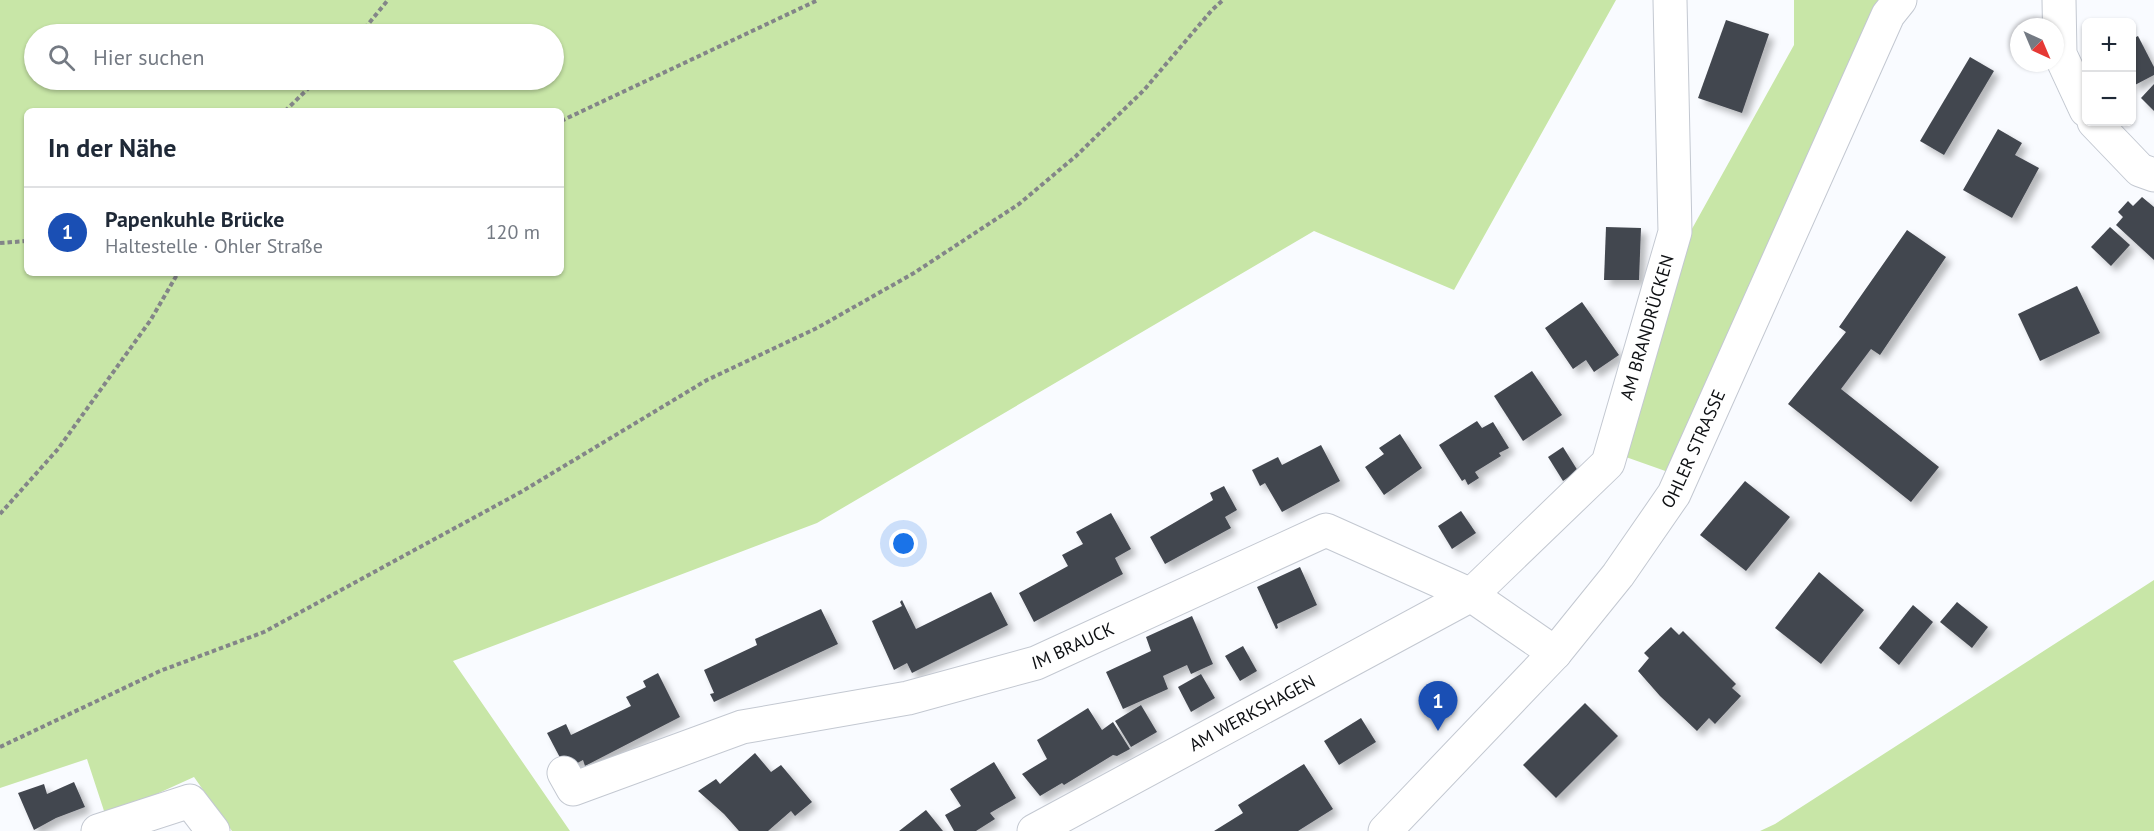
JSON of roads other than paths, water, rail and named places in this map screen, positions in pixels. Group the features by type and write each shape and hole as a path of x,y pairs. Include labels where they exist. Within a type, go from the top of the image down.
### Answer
{"street":[{"name":"AM BRANDRÜCKEN","path":"1471,595 1608,463 1676,232 1670,0"},
{"name":"OHLER STRASSE","path":"1385,831 1555,653 1618,575 1674,494 1888,15 1900,0"},
{"path":"2059,0 2060,54 2082,101"},
{"path":"2098,126 2140,170 2154,175"},
{"name":"IM BRAUCK","path":"564,773 573,789 742,727 908,698 1036,663 1326,530 1471,595 1555,653"},
{"name":"AM WERKSHAGEN","path":"1034,831 1471,595"},
{"path":"98,831 190,801 213,831"}],"place":[{"name":"Papenkuhle Brücke","path":"1438,731"}]}
